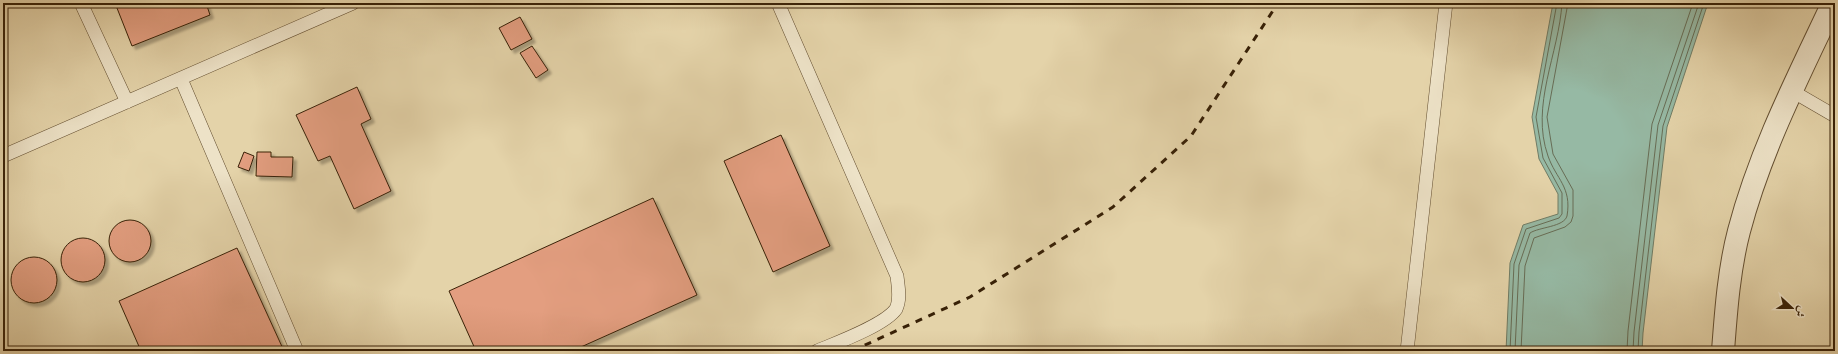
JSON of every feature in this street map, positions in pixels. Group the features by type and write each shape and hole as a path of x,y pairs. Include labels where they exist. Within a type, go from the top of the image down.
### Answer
{"street":[{"path":"1723,351 1727,299 1739,232 1753,183 1792,91 1833,3"}],"lane":[{"path":"82,3 127,102"},
{"path":"3,156 353,3"},
{"path":"778,3 897,276 899,294 896,309 883,321 817,351"},
{"path":"1407,351 1446,3"},
{"path":"181,78 297,351"},
{"path":"1792,91 1835,116"}],"water":[{"path":"1553,3 1708,3 1667,127 1642,351 1506,351 1510,263 1523,225 1558,214 1558,194 1539,159 1532,117"}],"building":[{"path":"115,3 206,3 210,15 132,46"},
{"path":"520,17 532,39 511,50 499,28"},
{"path":"532,46 548,70 536,78 520,53"},
{"path":"357,87 371,119 361,124 391,191 354,209 330,156 318,161 296,115"},
{"path":"781,135 830,246 773,272 724,161"},
{"path":"244,152 254,156 249,171 238,167"},
{"path":"257,152 271,152 271,157 293,157 292,177 256,176"},
{"path":"653,198 697,295 572,351 476,351 449,291"},
{"path":"130,220 145,226 151,241 145,256 130,262 115,256 109,241 115,226"},
{"path":"83,238 95,242 101,248 105,260 101,272 95,278 83,282 71,278 65,272 61,260 65,248 71,242"},
{"path":"237,248 284,351 141,351 119,301"},
{"path":"34,257 47,261 53,267 57,280 53,293 47,299 34,303 21,299 15,293 11,280 15,267 21,261"}],"railway":[{"path":"852,351 970,297 1113,207 1191,136 1278,3"}]}
